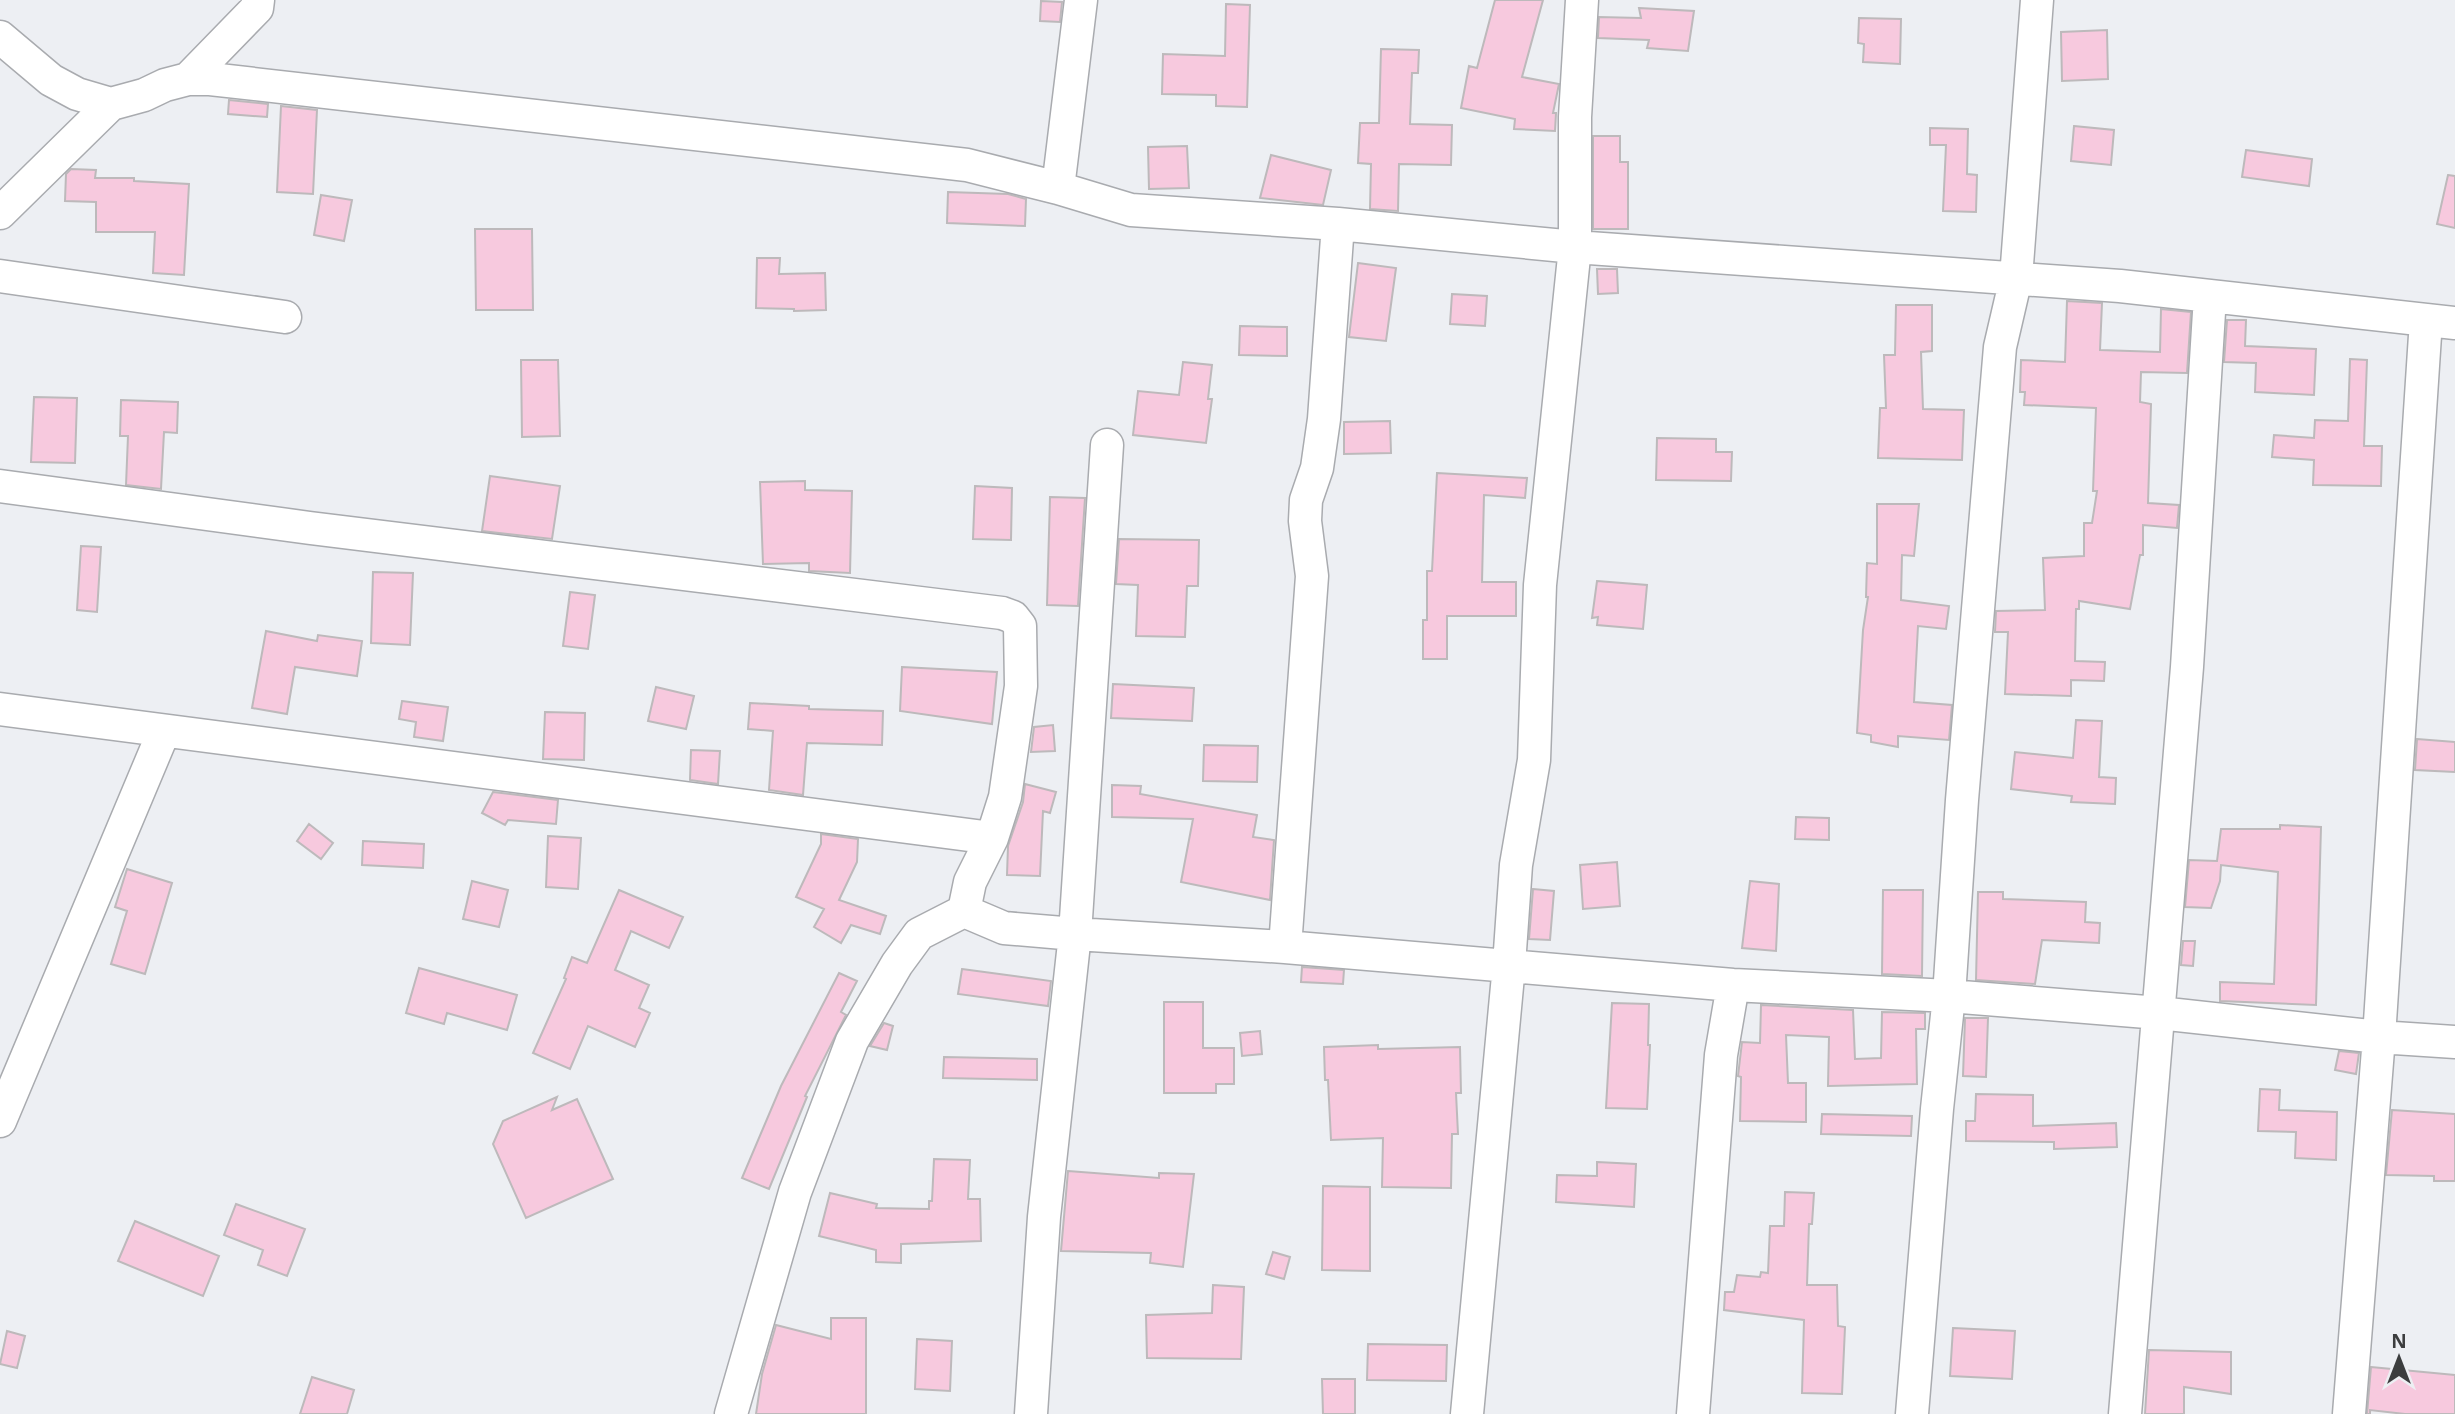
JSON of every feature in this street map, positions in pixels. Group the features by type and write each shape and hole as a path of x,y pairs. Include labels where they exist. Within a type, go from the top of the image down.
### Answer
{"street":[{"path":"188,79 257,8 258,0"},
{"path":"1058,188 1081,0"},
{"path":"1467,1414 1516,865 1534,760 1540,585 1575,247 1575,117 1582,0"},
{"path":"1912,1414 1949,996 1963,787 1999,360 2016,278 2038,0"},
{"path":"0,37 51,80 77,94 111,103 144,95 165,85 188,79 210,79 967,165 1131,210 1338,224 1575,247 2120,286 2441,321 2349,1414"},
{"path":"0,213 111,103"},
{"path":"1285,947 1312,576 1305,521 1306,499 1317,468 1324,419 1338,224"},
{"path":"0,276 285,317"},
{"path":"2124,1414 2187,667 2210,296"},
{"path":"1031,1414 1044,1217 1075,934 1107,445"},
{"path":"0,486 310,528 1002,613 1013,617 1020,626 1021,686 1005,797 992,838 970,883 964,911"},
{"path":"0,709 992,838"},
{"path":"0,1121 164,731"},
{"path":"964,911 1004,928 1285,947 1733,985 1949,996 2455,1042"},
{"path":"731,1414 795,1192 852,1041 897,964 919,934 964,911"},
{"path":"1693,1414 1721,1055 1733,985"}],"building":[{"path":"1495,0 1543,0 1522,77 1559,84 1553,113 1556,113 1555,131 1514,129 1515,119 1461,108 1469,66 1477,68"},
{"path":"1041,1 1062,2 1060,22 1040,21"},
{"path":"1226,4 1250,5 1247,107 1216,106 1216,95 1162,94 1163,54 1225,56"},
{"path":"1639,8 1694,11 1688,51 1647,48 1649,40 1598,38 1599,17 1641,18"},
{"path":"1859,18 1901,19 1900,64 1863,62 1864,44 1858,43"},
{"path":"2107,30 2108,79 2062,81 2061,32"},
{"path":"1381,49 1419,50 1418,73 1412,73 1410,124 1452,125 1451,165 1399,164 1398,211 1370,209 1371,164 1358,163 1360,123 1379,123"},
{"path":"229,100 268,104 267,117 228,114"},
{"path":"281,106 317,110 313,194 277,192"},
{"path":"2074,126 2114,130 2111,165 2071,161"},
{"path":"1930,128 1968,129 1967,174 1977,175 1976,212 1943,211 1946,145 1930,145"},
{"path":"1593,136 1620,136 1620,162 1628,162 1628,229 1593,229"},
{"path":"1187,146 1189,188 1149,189 1148,147"},
{"path":"2246,150 2312,159 2309,186 2242,177"},
{"path":"1271,155 1331,170 1323,205 1260,198"},
{"path":"71,169 96,170 95,178 134,178 134,181 189,184 184,275 153,273 155,232 96,232 96,202 65,201 66,174"},
{"path":"2448,175 2455,176 2455,228 2437,224"},
{"path":"948,192 1008,194 1026,199 1025,226 947,223"},
{"path":"321,195 352,200 344,241 314,235"},
{"path":"475,229 532,229 533,310 476,310"},
{"path":"757,258 780,258 779,274 825,273 826,310 756,308"},
{"path":"1358,263 1396,268 1386,341 1349,337"},
{"path":"1597,269 1617,269 1618,293 1598,294"},
{"path":"1452,294 1487,296 1485,326 1450,324"},
{"path":"2067,301 2102,303 2100,350 2160,352 2161,309 2191,312 2187,373 2141,372 2140,402 2151,404 2148,503 2179,505 2177,528 2143,525 2143,555 2140,555 2130,609 2079,601 2079,609 2076,609 2075,661 2105,662 2104,681 2071,680 2071,696 2005,694 2008,632 1995,632 1996,611 2045,610 2043,558 2084,556 2084,523 2092,523 2097,491 2093,491 2096,408 2024,405 2025,392 2020,392 2021,360 2065,362"},
{"path":"1896,305 1932,305 1932,351 1921,352 1923,409 1964,410 1962,460 1878,458 1880,408 1886,408 1884,355 1895,355"},
{"path":"2227,320 2246,320 2245,346 2316,349 2314,395 2255,392 2256,363 2224,362"},
{"path":"1240,326 1287,327 1287,356 1239,355"},
{"path":"2350,359 2367,360 2364,446 2382,446 2381,486 2313,485 2314,460 2272,457 2274,435 2314,438 2315,420 2348,421"},
{"path":"521,360 558,360 560,436 522,437"},
{"path":"1183,362 1212,365 1208,399 1212,399 1206,443 1133,435 1138,391 1179,395"},
{"path":"34,397 77,398 75,463 31,462"},
{"path":"121,400 178,402 177,433 164,432 161,489 126,485 128,436 120,436"},
{"path":"1390,421 1391,453 1344,454 1344,422"},
{"path":"1657,438 1716,439 1716,452 1732,452 1731,481 1656,480"},
{"path":"1437,473 1527,478 1525,498 1484,495 1482,582 1516,582 1516,616 1447,616 1447,659 1423,659 1423,620 1427,620 1427,571 1432,571"},
{"path":"490,476 560,486 552,539 482,531"},
{"path":"805,481 805,490 852,491 850,573 809,571 809,563 763,564 760,482"},
{"path":"975,486 1012,488 1011,540 973,539"},
{"path":"1050,497 1085,498 1078,606 1047,605"},
{"path":"1877,504 1919,504 1914,556 1902,555 1901,600 1949,606 1946,629 1918,626 1914,702 1952,705 1949,740 1898,736 1898,747 1871,742 1871,735 1857,733 1863,630 1868,597 1867,563 1877,564"},
{"path":"1119,539 1199,540 1198,586 1187,586 1185,637 1136,636 1138,585 1116,584"},
{"path":"81,546 101,547 97,612 77,610"},
{"path":"373,572 413,573 410,645 371,643"},
{"path":"1597,581 1647,585 1643,629 1597,625 1598,617 1592,618"},
{"path":"570,592 595,595 588,649 563,646"},
{"path":"266,631 317,641 318,635 362,641 357,676 295,667 287,714 252,708"},
{"path":"902,667 997,672 992,724 900,711"},
{"path":"1113,684 1194,688 1192,721 1111,718"},
{"path":"656,687 694,696 686,729 648,721"},
{"path":"402,701 448,707 443,741 414,737 416,722 399,719"},
{"path":"750,703 809,706 809,709 883,711 882,745 807,743 803,795 769,790 773,731 748,729"},
{"path":"545,712 585,713 584,760 543,759"},
{"path":"2076,720 2102,721 2099,777 2116,778 2115,804 2071,802 2072,796 2011,789 2015,752 2073,758"},
{"path":"1053,725 1055,751 1031,752 1034,727"},
{"path":"2417,739 2455,742 2455,772 2415,770"},
{"path":"1204,745 1258,746 1257,782 1203,781"},
{"path":"691,750 720,751 718,784 690,780"},
{"path":"1025,784 1056,792 1050,813 1043,811 1040,876 1007,875 1008,846 1023,802"},
{"path":"1112,785 1141,786 1140,794 1257,815 1253,837 1274,840 1270,900 1181,882 1193,819 1112,817"},
{"path":"493,792 558,800 556,824 508,820 505,825 482,813"},
{"path":"1796,817 1829,818 1829,840 1795,839"},
{"path":"309,824 333,843 321,859 297,841"},
{"path":"2280,825 2321,827 2316,1005 2220,1001 2220,982 2274,984 2278,872 2221,865 2220,881 2211,908 2185,907 2189,860 2217,861 2221,829 2280,829"},
{"path":"821,834 858,839 857,862 839,900 886,916 880,934 851,925 841,943 814,927 824,909 796,897 821,844"},
{"path":"548,836 581,838 578,889 546,887"},
{"path":"363,841 424,844 423,868 362,865"},
{"path":"1617,862 1620,906 1583,909 1580,865"},
{"path":"127,869 172,883 145,974 111,964 127,911 115,907"},
{"path":"472,881 508,890 499,927 463,919"},
{"path":"1750,881 1779,884 1776,951 1742,948"},
{"path":"1533,889 1554,891 1550,940 1529,939"},
{"path":"619,890 683,917 669,948 631,931 615,970 649,985 639,1008 650,1013 635,1047 588,1026 570,1069 533,1053 566,979 564,978 572,957 587,963"},
{"path":"1883,890 1923,890 1922,976 1882,974"},
{"path":"1978,892 2003,892 2003,899 2086,902 2085,922 2100,923 2099,943 2042,940 2035,984 1976,980"},
{"path":"2183,941 2195,941 2193,966 2181,965"},
{"path":"1302,967 1344,970 1343,984 1301,982"},
{"path":"419,968 517,995 507,1030 447,1013 444,1024 406,1013"},
{"path":"962,969 1051,981 1048,1006 958,994"},
{"path":"839,973 857,981 841,1012 846,1015 805,1096 807,1097 769,1189 742,1178 781,1086"},
{"path":"1164,1002 1203,1002 1203,1048 1234,1048 1234,1084 1216,1084 1216,1093 1164,1093"},
{"path":"1612,1003 1649,1004 1647,1109 1606,1108"},
{"path":"1761,1005 1853,1010 1855,1059 1881,1058 1882,1012 1925,1013 1925,1029 1916,1029 1917,1084 1828,1086 1829,1037 1786,1035 1788,1083 1806,1083 1806,1122 1740,1121 1741,1077 1738,1076 1742,1042 1760,1043"},
{"path":"1965,1018 1988,1018 1986,1077 1963,1076"},
{"path":"884,1023 893,1026 887,1050 870,1046"},
{"path":"1260,1031 1262,1054 1242,1056 1240,1033"},
{"path":"1378,1045 1378,1049 1460,1047 1461,1093 1456,1093 1458,1134 1452,1134 1451,1188 1382,1187 1383,1138 1331,1140 1324,1047"},
{"path":"2339,1051 2359,1053 2356,1074 2335,1070"},
{"path":"944,1057 1037,1059 1037,1080 943,1078"},
{"path":"2260,1089 2280,1090 2279,1110 2337,1112 2336,1160 2295,1158 2296,1132 2258,1131"},
{"path":"1976,1094 2033,1095 2033,1126 2116,1123 2117,1147 2054,1149 2054,1142 1966,1141 1966,1121 1975,1121"},
{"path":"557,1097 552,1110 577,1099 613,1179 526,1218 493,1144 503,1121"},
{"path":"2392,1110 2455,1114 2455,1181 2434,1181 2434,1176 2386,1175"},
{"path":"1822,1114 1912,1116 1911,1136 1821,1134"},
{"path":"934,1159 970,1160 968,1199 980,1199 981,1241 901,1244 901,1263 876,1262 876,1250 819,1236 830,1193 877,1204 876,1208 929,1209 929,1201 932,1201"},
{"path":"1597,1162 1636,1164 1634,1207 1556,1202 1557,1175 1597,1176"},
{"path":"1068,1171 1159,1178 1159,1173 1194,1174 1183,1267 1150,1263 1151,1253 1061,1251"},
{"path":"1323,1186 1370,1187 1370,1271 1322,1270"},
{"path":"1785,1192 1814,1193 1812,1224 1809,1224 1807,1285 1837,1285 1838,1326 1845,1327 1842,1394 1802,1393 1804,1320 1724,1310 1725,1292 1734,1292 1737,1275 1760,1277 1761,1272 1768,1273 1770,1226 1784,1226"},
{"path":"236,1204 305,1229 287,1276 258,1265 263,1250 224,1235"},
{"path":"135,1221 219,1256 203,1296 118,1261"},
{"path":"1273,1252 1290,1257 1284,1279 1266,1274"},
{"path":"1213,1285 1244,1287 1241,1359 1147,1358 1146,1315 1212,1313"},
{"path":"831,1318 866,1318 866,1414 756,1414 762,1374 776,1325 831,1339"},
{"path":"1953,1328 2015,1331 2012,1379 1950,1376"},
{"path":"7,1331 25,1336 17,1368 0,1364"},
{"path":"917,1339 952,1341 950,1391 915,1389"},
{"path":"1368,1344 1447,1345 1446,1381 1367,1380"},
{"path":"2149,1350 2231,1352 2231,1394 2184,1387 2184,1414 2145,1414"},
{"path":"2371,1367 2455,1375 2455,1414 2405,1414 2370,1410 2370,1414 2367,1414"},
{"path":"312,1377 354,1390 347,1414 300,1414"},
{"path":"1322,1379 1355,1379 1355,1414 1323,1414"}]}
